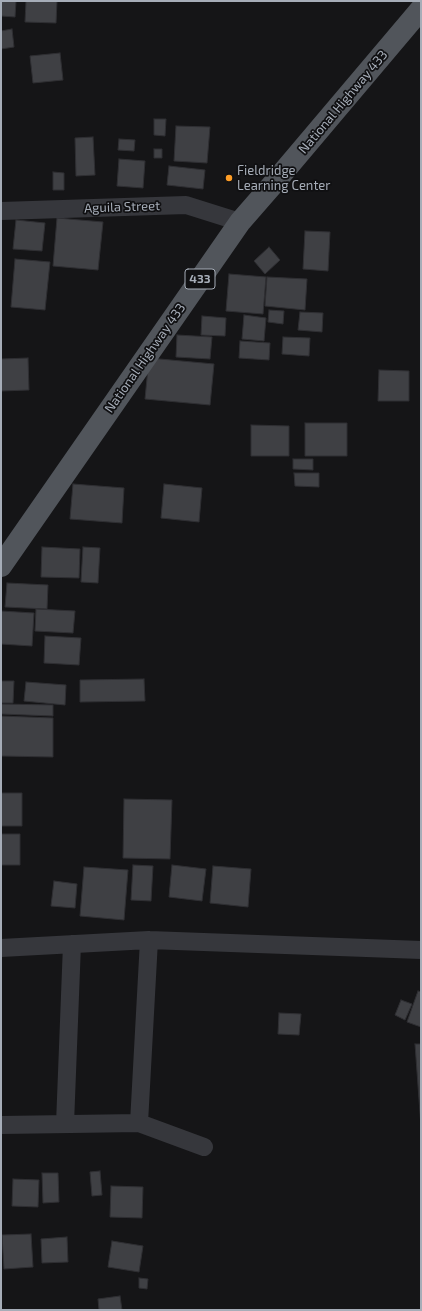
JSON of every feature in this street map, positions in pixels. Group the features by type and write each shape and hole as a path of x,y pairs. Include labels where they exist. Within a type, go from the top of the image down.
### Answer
{"main road":[{"name":"National Highway 433","path":"1,566 240,222 421,9"}],"street":[{"name":"Aguila Street","path":"1,211 186,206 240,222"},
{"path":"139,1123 149,940"},
{"path":"1,948 149,940 421,950"},
{"path":"65,1124 72,944"},
{"path":"1,1125 139,1123 204,1147"}],"building":[{"path":"1,1 16,1 15,17 1,16"},
{"path":"26,1 57,1 56,23 25,22"},
{"path":"12,29 14,47 1,49 1,31"},
{"path":"60,53 63,80 33,83 30,56"},
{"path":"154,119 166,119 165,136 154,135"},
{"path":"176,126 210,127 207,163 174,161"},
{"path":"93,137 95,175 76,176 75,138"},
{"path":"119,139 135,140 134,151 118,150"},
{"path":"154,149 162,149 162,158 154,158"},
{"path":"119,159 145,161 143,188 117,186"},
{"path":"169,166 205,170 203,189 167,185"},
{"path":"53,172 64,173 64,190 53,190"},
{"path":"57,218 103,222 98,270 53,266"},
{"path":"16,220 45,223 42,251 13,249"},
{"path":"305,231 330,232 328,271 303,269"},
{"path":"269,247 280,260 265,274 254,261"},
{"path":"15,259 50,262 45,310 11,307"},
{"path":"229,274 266,277 263,314 226,311"},
{"path":"267,277 307,279 305,310 265,306"},
{"path":"269,310 284,311 283,324 268,322"},
{"path":"300,312 323,313 322,332 298,330"},
{"path":"244,315 266,318 264,341 242,339"},
{"path":"202,316 226,318 225,336 201,335"},
{"path":"177,335 212,337 210,359 176,357"},
{"path":"283,337 310,338 309,356 282,354"},
{"path":"240,341 270,343 269,360 239,358"},
{"path":"28,358 29,390 1,391 1,359"},
{"path":"149,358 214,364 210,405 145,399"},
{"path":"379,370 409,371 409,401 378,401"},
{"path":"305,423 347,423 347,456 305,456"},
{"path":"251,425 289,426 289,456 251,456"},
{"path":"293,459 313,459 313,470 293,469"},
{"path":"294,473 319,473 319,487 295,486"},
{"path":"73,484 124,488 122,523 70,519"},
{"path":"164,484 202,488 199,522 161,518"},
{"path":"42,547 80,549 79,578 41,577"},
{"path":"83,547 100,548 98,583 81,582"},
{"path":"7,583 48,585 47,609 5,607"},
{"path":"36,609 75,611 73,633 35,631"},
{"path":"1,611 34,613 32,646 1,644"},
{"path":"45,636 81,638 79,665 44,663"},
{"path":"144,679 145,701 80,702 80,680"},
{"path":"1,681 14,681 13,703 1,703"},
{"path":"26,682 66,685 65,705 24,701"},
{"path":"1,704 53,705 53,716 1,714"},
{"path":"1,716 53,718 53,757 1,756"},
{"path":"1,793 22,793 22,826 1,826"},
{"path":"124,799 172,800 170,859 123,858"},
{"path":"1,834 20,834 20,865 1,865"},
{"path":"133,865 153,866 151,901 131,900"},
{"path":"172,865 206,869 202,901 169,897"},
{"path":"213,866 251,869 248,907 210,903"},
{"path":"84,867 128,870 124,920 80,916"},
{"path":"54,881 77,884 75,908 51,906"},
{"path":"418,991 421,992 421,1027 407,1022"},
{"path":"401,1000 412,1004 405,1020 395,1015"},
{"path":"279,1013 301,1014 299,1035 278,1034"},
{"path":"415,1044 421,1044 421,1127"},
{"path":"100,1171 102,1195 92,1196 90,1172"},
{"path":"42,1173 58,1173 59,1202 43,1203"},
{"path":"13,1179 39,1180 38,1207 12,1206"},
{"path":"111,1186 143,1187 142,1218 110,1217"},
{"path":"31,1234 33,1267 4,1269 2,1235"},
{"path":"67,1237 68,1262 42,1263 41,1239"},
{"path":"112,1241 143,1246 139,1272 108,1267"},
{"path":"139,1278 148,1279 147,1289 139,1288"},
{"path":"120,1296 122,1310 99,1310 98,1299"}],"place":[{"name":"Fieldridge Learning Center","path":"229,178"}]}
